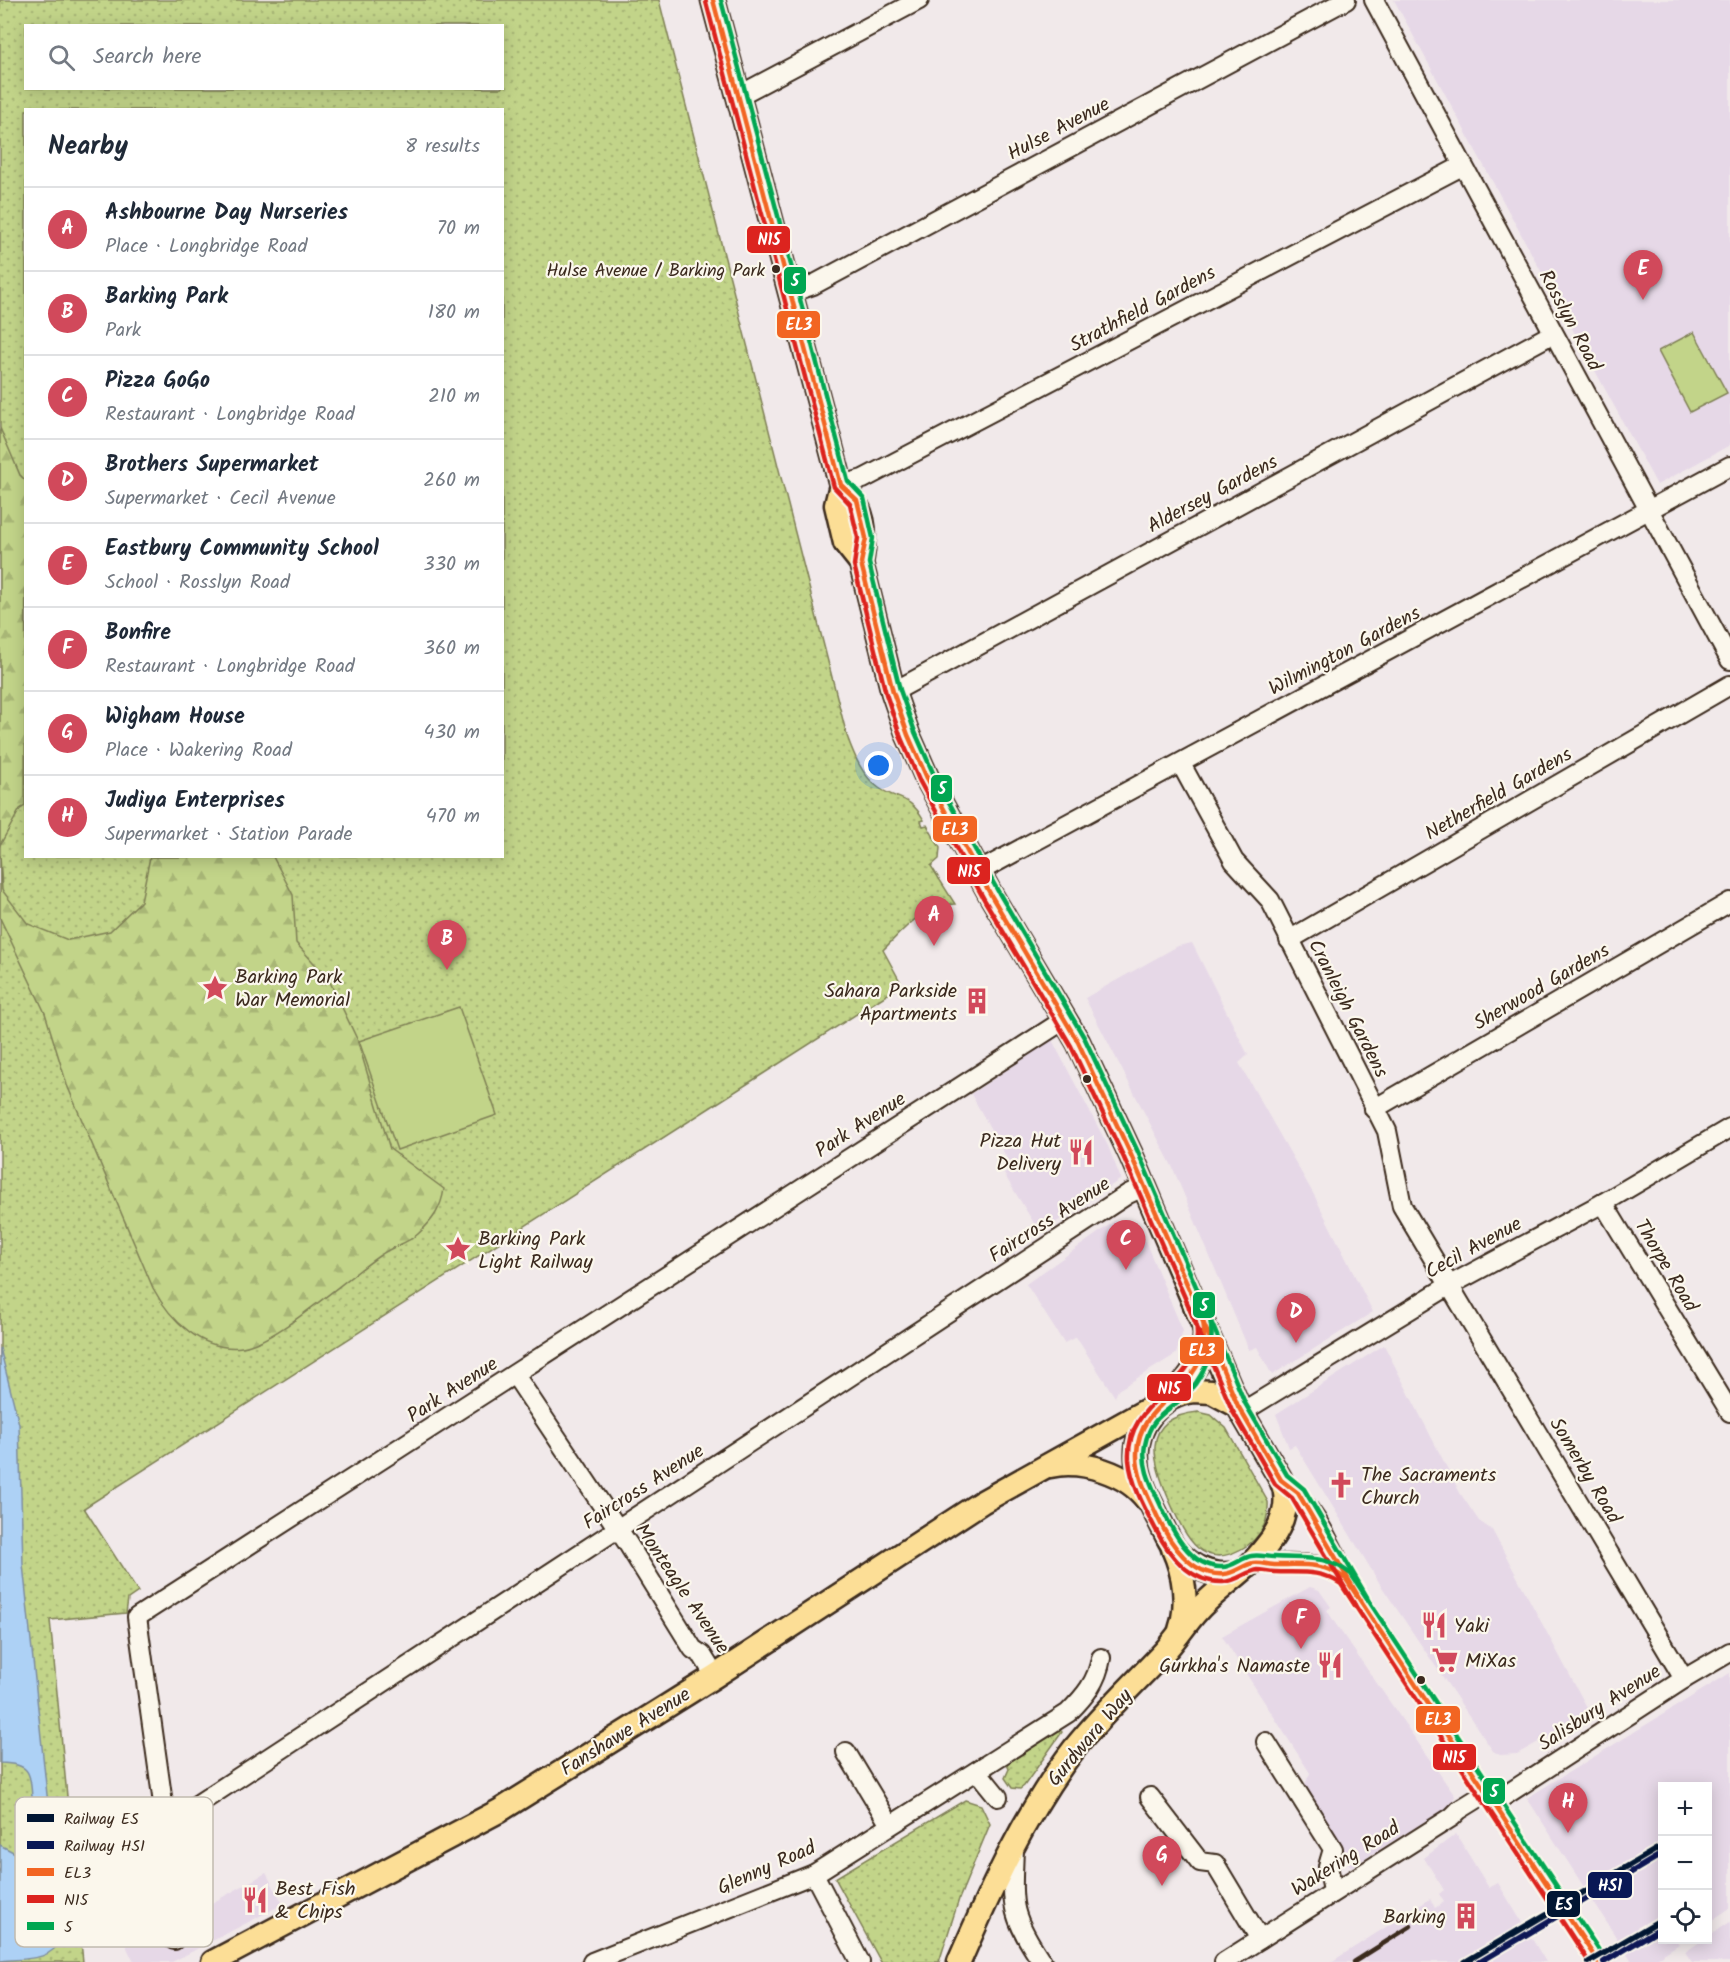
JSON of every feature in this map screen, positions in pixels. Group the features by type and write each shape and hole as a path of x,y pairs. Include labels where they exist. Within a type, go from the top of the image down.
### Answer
{"main road":[{"path":"713,0 841,485 836,505 845,543 861,563 893,692 927,777 978,872 1078,1042 1145,1186 1203,1321 1240,1409 1281,1480 1286,1501 1282,1519 1273,1536 1249,1565 1225,1574 1206,1570 1188,1562 1168,1538 1140,1478 1137,1452 1150,1415 1170,1398 1194,1371 1203,1351 1206,1335 1203,1321"},
{"path":"1170,1398 1194,1391 1212,1392 1240,1409"},
{"name":"Fanshawe Avenue","path":"213,1962 499,1811 715,1676 982,1502 1170,1398"},
{"name":"Fanshawe Avenue","path":"1024,1478 1052,1466 1086,1466 1112,1474 1135,1488 1155,1511"},
{"name":"Gurdwara Way","path":"1168,1538 1179,1562 1185,1595 1183,1623 1177,1637"},
{"name":"Gurdwara Way","path":"959,1962 977,1920 1036,1804 1075,1748 1208,1600 1249,1565"}],"street":[{"path":"738,96 919,0"},
{"name":"Hulse Avenue","path":"790,293 813,285 1346,0"},
{"name":"Rosslyn Road","path":"1374,0 1552,334 1730,660"},
{"name":"Strathfield Gardens","path":"841,485 863,479 1462,166"},
{"name":"Aldersey Gardens","path":"893,692 1552,334"},
{"name":"Wilmington Gardens","path":"978,872 1730,466"},
{"name":"Netherfield Gardens","path":"1289,940 1730,685"},
{"name":"Cranleigh Gardens","path":"1180,764 1234,861 1270,900 1387,1131 1402,1206 1450,1285"},
{"name":"Sherwood Gardens","path":"1374,1109 1730,902"},
{"name":"Park Avenue","path":"162,1797 137,1617 1064,1020"},
{"name":"Cecil Avenue","path":"1240,1409 1450,1285 1603,1203 1730,1128"},
{"name":"Faircross Avenue","path":"209,1797 1128,1194 1145,1186"},
{"name":"Thorpe Road","path":"1603,1203 1730,1412"},
{"name":"Somerby Road","path":"1450,1285 1684,1679"},
{"name":"Monteagle Avenue","path":"515,1375 618,1530 693,1649 702,1655 715,1676"},
{"path":"1281,1480 1298,1493 1336,1554 1346,1579 1598,1962"},
{"path":"1249,1565 1312,1563 1328,1567 1346,1579"},
{"name":"Salisbury Avenue","path":"1491,1797 1730,1652"},
{"name":"Glenny Road","path":"592,1962 814,1874 1068,1713 1088,1692 1099,1673 1101,1658"},
{"path":"1266,1742 1333,1849 1328,1866 1333,1892"},
{"path":"846,1752 890,1825"},
{"path":"977,1772 998,1797"},
{"path":"1150,1797 1200,1862 1215,1864 1260,1939"},
{"name":"Wakering Road","path":"1224,1962 1452,1817 1459,1810 1491,1797"},
{"name":"Gurdwara Way","path":"1014,1846 1013,1907 1022,1931 1042,1962"},
{"path":"814,1874 860,1962"}],"shaded area":[{"path":"1394,0 1730,0 1730,445 1657,485"},
{"path":"1192,943 1248,1055 1239,1063 1314,1195 1373,1312 1272,1375 1257,1347 1249,1350 1172,1166 1085,998 1178,946"},
{"path":"1052,1040 1108,1146 1121,1179 1040,1233 1004,1174 1013,1169 971,1094"},
{"path":"1115,1221 1140,1229 1183,1331 1176,1354 1118,1390 1115,1397 1076,1337 1064,1343 1026,1284"},
{"path":"1384,1345 1460,1493 1479,1521 1492,1530 1590,1713 1517,1754 1500,1755 1493,1751 1382,1587 1295,1445 1289,1448 1276,1414"},
{"path":"1310,1587 1319,1590 1331,1607 1327,1610 1335,1623 1455,1796 1450,1806 1351,1867 1304,1787 1310,1773 1222,1636"},
{"path":"1730,1673 1730,1908 1712,1920 1712,1782 1658,1782 1658,1944 1679,1944 1651,1962 1632,1962 1527,1798"},
{"name":"Barking","path":"1456,1834 1489,1888 1498,1883 1546,1962 1331,1962 1430,1899 1435,1908 1444,1902 1439,1894 1444,1890 1424,1858"},
{"path":"266,1873 283,1904 213,1941 213,1902"},
{"path":"1730,1922 1730,1962 1692,1962 1685,1952 1697,1944 1712,1944 1712,1934"},
{"path":"201,1947 172,1962 134,1962 127,1948"}],"green space":[{"path":"0,0 659,0 847,736 863,771 873,783 908,802 919,812 924,820 921,821 923,826 927,825 940,848 939,859 931,866 955,904 933,909 915,919 883,950 902,985 84,1508 138,1592 128,1599 126,1613 50,1620 67,1797 15,1797 15,1947 82,1947 83,1962 0,1962"},
{"path":"1694,332 1727,393 1690,412 1658,351"},
{"path":"0,428 20,475 24,479 24,807 20,809 0,845"},
{"path":"0,855 2,890 28,924 68,940 110,931 141,901 150,858 274,858 293,895 296,943 329,980 357,1039 390,1149 444,1189 436,1214 414,1237 386,1251 313,1307 257,1342 242,1347 227,1347 201,1339 189,1331 168,1311 153,1288 67,1085 45,1013 0,918"},
{"path":"459,1007 497,1115 397,1150 359,1041"},
{"path":"1198,1412 1211,1415 1226,1428 1268,1502 1266,1521 1258,1536 1248,1545 1232,1553 1219,1556 1208,1554 1190,1539 1170,1502 1156,1458 1155,1445 1158,1433 1166,1423 1179,1416"},
{"path":"1059,1729 1062,1732 1024,1786 1020,1789 1012,1788 1005,1778 1009,1769 1006,1762"},
{"path":"965,1800 981,1805 990,1824 959,1899 939,1962 881,1962 835,1878"}],"water":[{"path":"0,1348 19,1424 23,1564 47,1797 32,1797 29,1775 22,1767 0,1763"},
{"path":"0,1845 15,1853 15,1947 56,1947 51,1952 36,1958 0,1961"}],"railway":[{"path":"1354,1962 1411,1926"}],"rail line":[{"name":"ES","path":"1465,1962 1658,1848"},
{"name":"HS1","path":"1480,1962 1658,1856"},
{"name":"ES","path":"1589,1962 1658,1921"},
{"name":"HS1","path":"1604,1962 1658,1929"}],"transit line":[{"name":"EL3","path":"713,0 841,485 857,500 866,538 861,563 893,692 908,735 927,778 992,897 1078,1042 1131,1155 1203,1321 1204,1345 1198,1364 1188,1379 1150,1417 1141,1433 1137,1462 1147,1495 1169,1538 1192,1564 1202,1570 1224,1574 1253,1563 1304,1565 1321,1567 1346,1579 1598,1962"},
{"name":"5","path":"721,0 848,481 864,498 873,538 869,563 900,690 915,732 934,775 999,893 1085,1039 1138,1152 1210,1319 1211,1342 1202,1373 1188,1392 1158,1418 1147,1436 1145,1461 1154,1491 1171,1526 1184,1546 1201,1561 1211,1566 1226,1567 1247,1557 1260,1555 1324,1560 1351,1574 1604,1958"},
{"name":"N15","path":"706,2 834,487 850,504 858,538 854,565 886,694 901,738 920,782 985,901 1071,1046 1124,1158 1196,1323 1196,1345 1190,1363 1179,1378 1139,1420 1131,1438 1130,1469 1142,1503 1166,1548 1182,1565 1200,1578 1228,1582 1259,1570 1317,1574 1341,1584 1589,1962"},
{"name":"5","path":"1203,1302 1245,1403 1287,1475 1304,1489 1367,1597"},
{"name":"EL3","path":"1196,1305 1238,1406 1281,1480 1298,1493 1361,1601"},
{"name":"N15","path":"1189,1308 1232,1410 1275,1484 1292,1498 1355,1605"}],"place":[{"name":"Hulse Avenue / Barking Park","path":"776,269"},
{"name":"Eastbury Community School","path":"1643,300"},
{"name":"Ashbourne Day Nurseries","path":"934,946"},
{"name":"Barking Park","path":"447,970"},
{"name":"Barking Park War Memorial","path":"215,988"},
{"name":"Sahara Parkside Apartments","path":"977,1001"},
{"name":"Pizza Hut Delivery","path":"1081,1152"},
{"name":"Barking Park Light Railway","path":"458,1249"},
{"name":"Pizza GoGo","path":"1126,1270"},
{"name":"Brothers Supermarket","path":"1296,1343"},
{"name":"The Sacraments Church","path":"1341,1485"},
{"name":"Yaki","path":"1434,1625"},
{"name":"Bonfire","path":"1301,1649"},
{"name":"MiXas","path":"1445,1660"},
{"name":"Gurkha's Namaste","path":"1330,1665"},
{"name":"Judiya Enterprises","path":"1568,1833"},
{"name":"Wigham House","path":"1162,1886"},
{"name":"Best Fish & Chips","path":"255,1900"},
{"name":"Barking","path":"1466,1916"}]}
